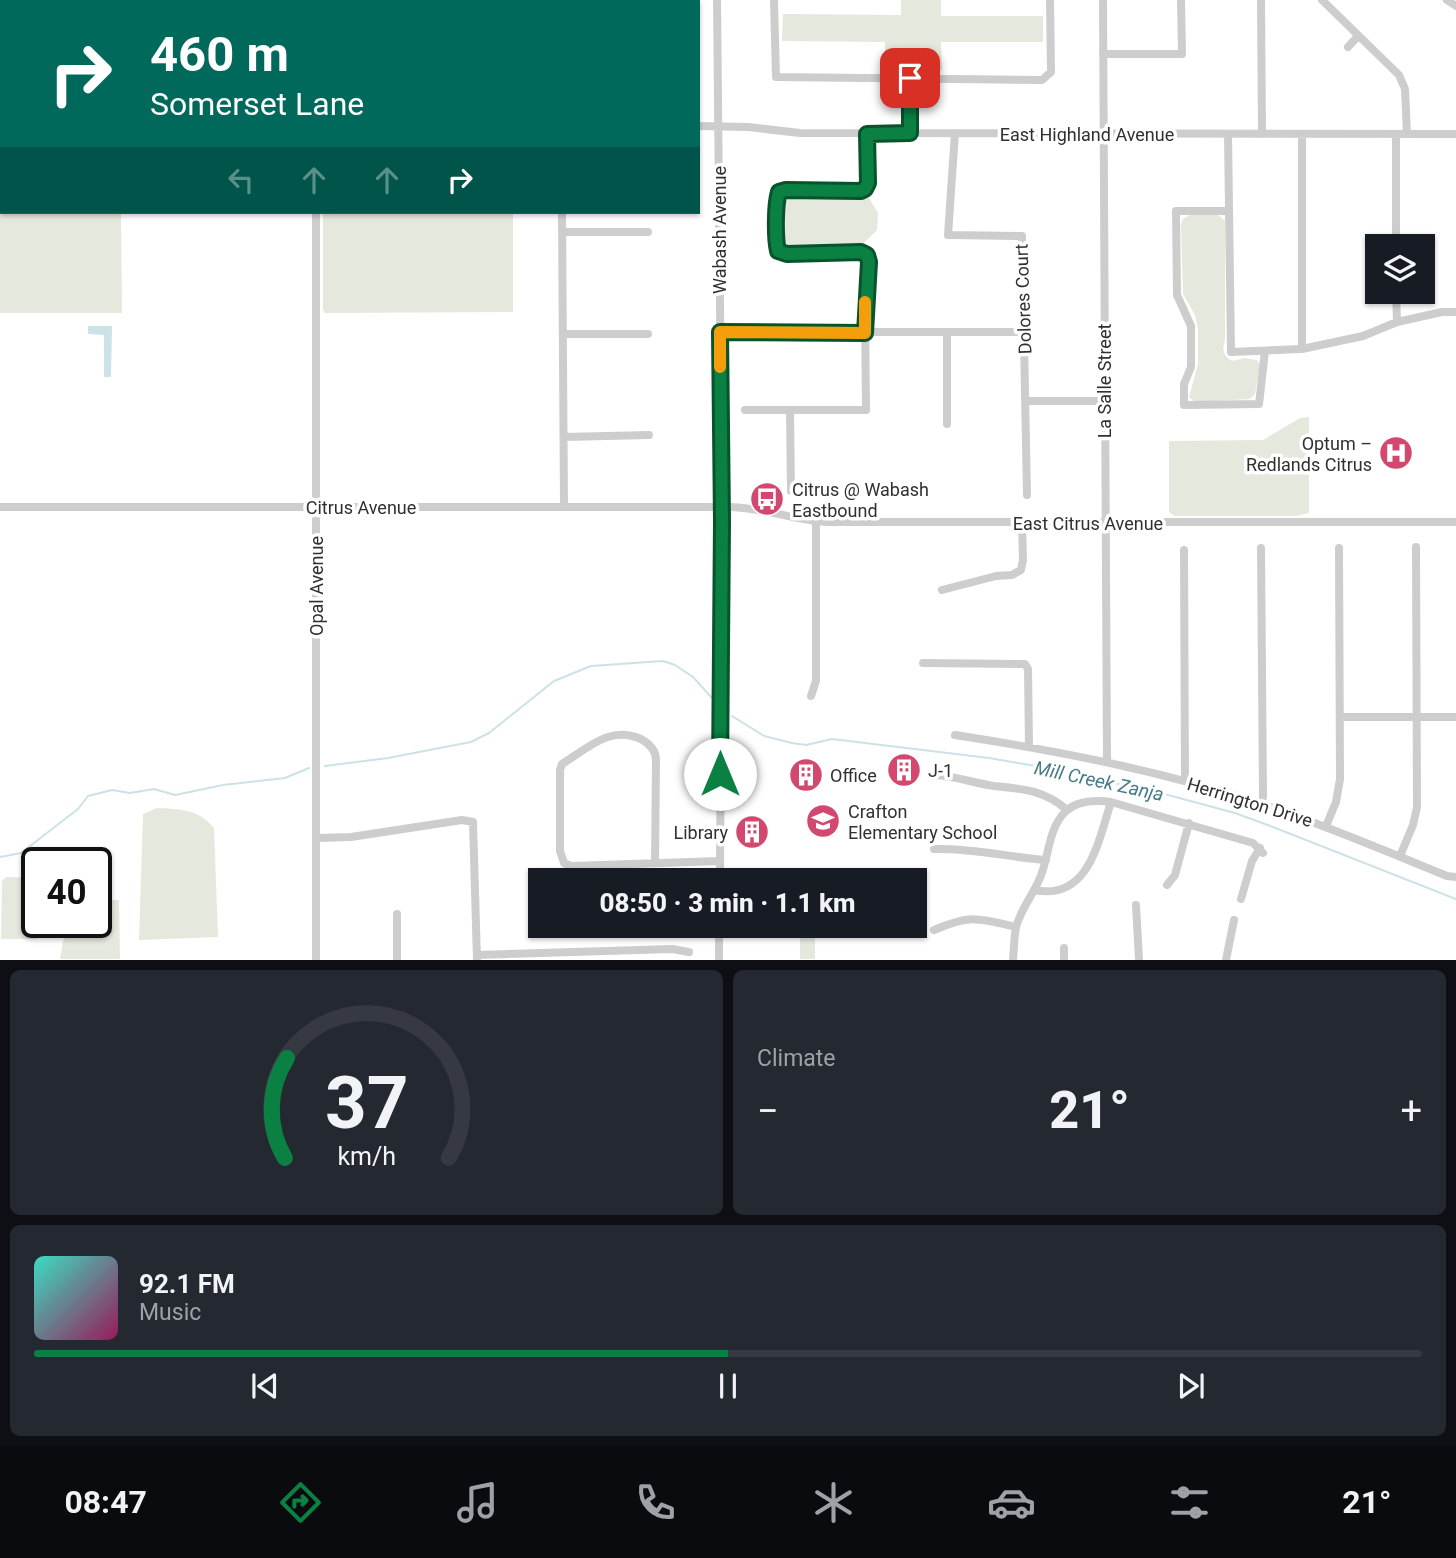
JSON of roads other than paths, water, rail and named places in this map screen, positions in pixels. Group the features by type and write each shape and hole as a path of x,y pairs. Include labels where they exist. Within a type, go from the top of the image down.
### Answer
{"street":[{"name":"Wabash Avenue","path":"717,0 722,507 720,868"},
{"path":"774,0 776,77 1042,80 1048,78 1051,72 1050,0"},
{"name":"La Salle Street","path":"1103,0 1107,761"},
{"path":"1103,54 1182,54 1181,0"},
{"path":"1261,0 1262,134"},
{"path":"1322,0 1403,82 1407,102 1406,134"},
{"path":"1447,0 1456,6"},
{"path":"1348,47 1358,36"},
{"path":"910,78 910,133"},
{"name":"East Highland Avenue","path":"700,126 748,127 800,134 1456,134"},
{"path":"745,410 866,410 867,255 861,252 787,254 778,251 776,244 779,192 865,189 868,183 867,134"},
{"name":"Dolores Court","path":"955,134 948,235 1022,236 1027,495"},
{"path":"1228,134 1231,352 1303,349 1363,336 1397,322 1442,312 1456,312"},
{"path":"1302,134 1303,349"},
{"path":"1396,134 1396,234"},
{"path":"1229,211 1176,211 1177,295 1191,326 1191,367 1184,384 1184,405 1259,404 1265,351"},
{"name":"Opal Avenue","path":"316,214 316,960"},
{"path":"562,214 564,507"},
{"path":"562,232 648,232"},
{"path":"1396,304 1397,322"},
{"path":"720,332 1025,332"},
{"path":"947,333 947,424"},
{"path":"563,334 648,334"},
{"path":"1026,401 1104,401"},
{"path":"790,410 791,491"},
{"path":"564,436 649,435"},
{"name":"Citrus Avenue","path":"0,507 722,507"},
{"name":"East Citrus Avenue","path":"722,507 752,508 816,521 1456,522"},
{"path":"810,696 816,681 816,521"},
{"path":"943,590 996,576 1012,575 1021,570 1022,523"},
{"path":"1400,856 1413,825 1417,807 1416,547"},
{"path":"1261,804 1262,548"},
{"path":"1326,826 1338,793 1339,548"},
{"path":"1184,550 1185,781"},
{"path":"923,663 1026,664 1029,746"},
{"path":"1340,717 1456,717"},
{"path":"655,863 656,760 650,745 622,734 605,737 562,764 560,851 564,863 570,866 720,861"},
{"name":"Herrington Drive","path":"955,735 1107,761 1185,781 1326,826 1447,876 1456,877"},
{"path":"934,775 1029,789 1042,793 1067,810"},
{"path":"1013,960 1016,927 1046,860 1054,827 1067,810 1088,801 1111,802 1252,843 1261,851 1252,861 1241,900"},
{"path":"1034,890 1054,892 1080,879 1100,839 1111,802"},
{"path":"317,838 351,836 462,820 473,822 477,957 672,949 689,951"},
{"path":"1167,885 1175,875 1189,823"},
{"path":"934,849 972,849 1011,857 1046,860"},
{"path":"1136,905 1139,960"},
{"path":"397,914 397,960"},
{"path":"934,930 966,918 981,918 1016,927"},
{"path":"1226,960 1234,920"},
{"path":"719,938 719,960"},
{"path":"1064,948 1064,960"}],"water":[{"path":"88,326 112,326 111,377 104,377 104,335 88,334"}],"waterway":[{"name":"Mill Creek Zanja","path":"325,766 388,758 471,742 489,733 554,681 591,666 663,661 675,665 693,677 712,698"},
{"name":"Mill Creek Zanja","path":"732,716 764,736 792,743 806,745 832,739 989,758 1168,795 1235,813 1456,899"},
{"name":"Mill Creek Zanja","path":"0,857 21,853 78,809 88,796 112,790 130,793 154,789 175,795 223,785 285,778 309,768"}],"place":[{"name":"Optum – Redlands Citrus","path":"1396,453"},
{"name":"Citrus @ Wabash Eastbound","path":"767,499"},
{"name":"J-1","path":"904,770"},
{"name":"Office","path":"806,775"},
{"name":"Crafton Elementary School","path":"823,821"},
{"name":"Library","path":"752,832"}]}
